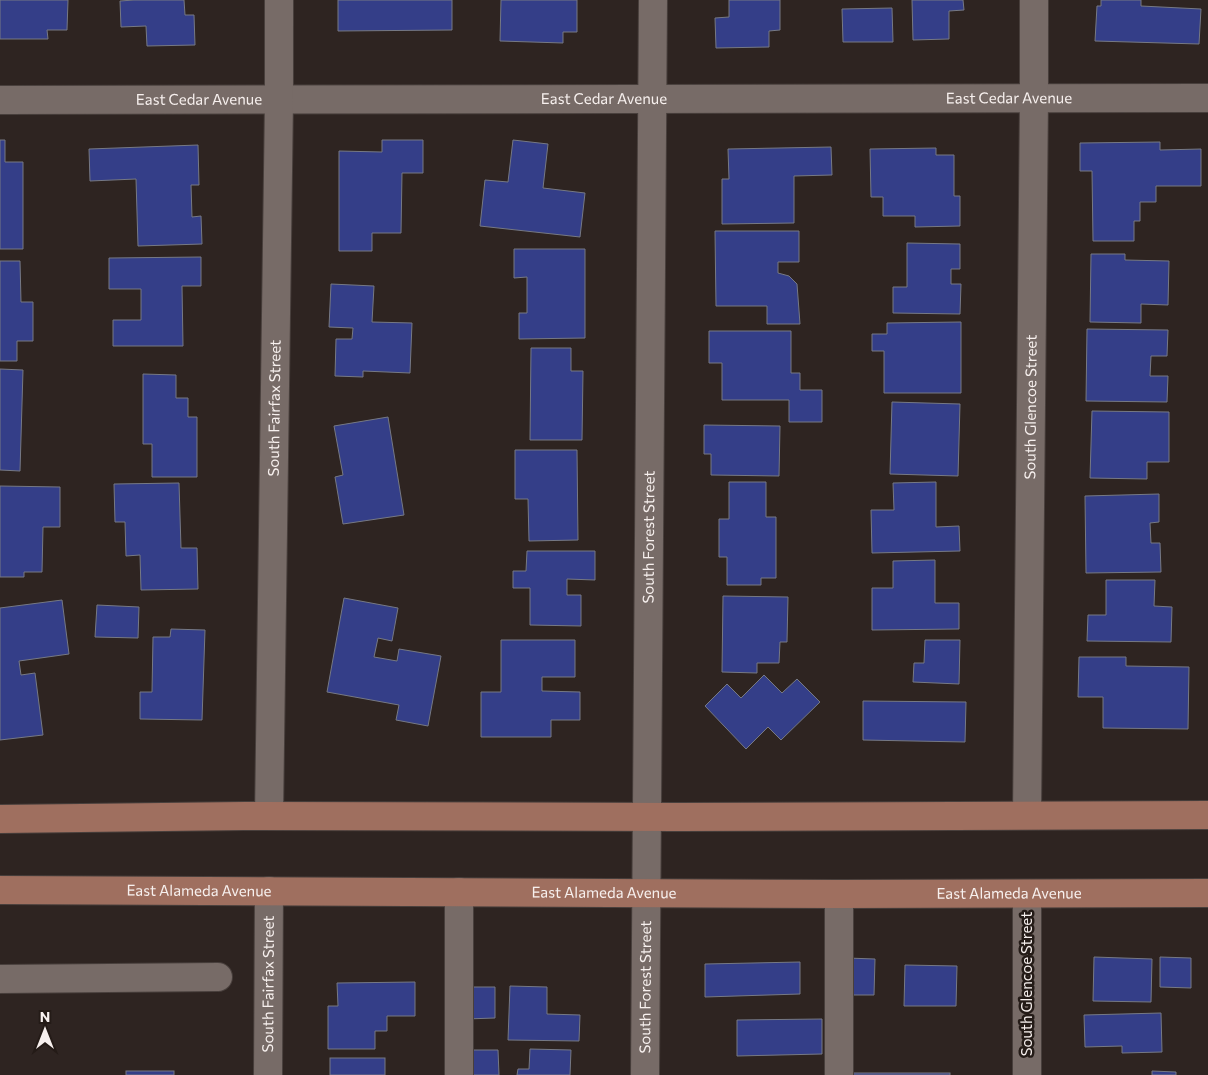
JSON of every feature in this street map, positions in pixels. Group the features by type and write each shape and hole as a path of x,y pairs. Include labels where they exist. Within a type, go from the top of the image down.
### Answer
{"main road":[{"path":"0,819 269,816 1208,815"},
{"name":"East Alameda Avenue","path":"0,890 839,894 1208,893"}],"street":[{"name":"South Fairfax Street","path":"269,816 279,0"},
{"name":"South Forest Street","path":"646,1075 653,0"},
{"name":"South Glencoe Street","path":"1027,815 1034,0"},
{"name":"East Cedar Avenue","path":"0,100 1208,98"},
{"name":"South Fairfax Street","path":"268,1075 269,891"},
{"path":"459,1075 460,892"},
{"path":"839,894 839,1075"},
{"name":"South Glencoe Street","path":"1027,1075 1028,894"},
{"path":"0,979 218,977"}],"building":[{"path":"0,0 68,0 67,30 47,30 48,39 0,39"},
{"path":"184,0 185,15 194,15 195,45 147,46 146,26 121,27 120,1"},
{"path":"338,0 452,0 452,30 338,31"},
{"path":"501,0 577,0 577,32 563,32 563,43 500,41"},
{"path":"729,0 780,0 780,30 769,31 769,47 716,48 715,18 729,17"},
{"path":"912,0 963,0 964,10 949,11 949,39 913,40"},
{"path":"1101,0 1141,0 1141,6 1201,9 1199,44 1095,41 1097,6 1101,6"},
{"path":"892,8 893,42 843,42 842,9"},
{"path":"0,140 5,140 5,162 23,162 23,249 0,249"},
{"path":"382,140 423,140 423,173 402,173 401,233 372,233 372,251 339,251 339,151 382,152"},
{"path":"513,140 548,144 543,188 585,193 580,237 480,226 485,180 508,182"},
{"path":"1160,142 1160,150 1201,149 1201,186 1156,186 1156,202 1140,202 1140,221 1134,221 1134,241 1093,241 1092,171 1080,171 1080,143"},
{"path":"198,145 199,185 191,185 192,217 201,216 202,244 138,246 136,179 90,181 89,149"},
{"path":"831,147 832,175 794,176 794,223 722,224 722,179 729,179 728,149"},
{"path":"936,148 936,155 954,155 954,196 960,196 960,226 915,227 915,216 883,216 883,197 871,197 870,149"},
{"path":"715,231 799,231 799,262 778,262 778,273 789,276 797,284 800,324 767,324 767,306 716,306"},
{"path":"907,243 960,244 960,269 951,269 951,284 961,284 960,314 893,313 893,287 907,287"},
{"path":"514,249 585,249 585,338 519,339 519,313 527,313 527,277 514,278"},
{"path":"1091,254 1125,254 1125,260 1169,261 1168,305 1141,304 1141,323 1090,322"},
{"path":"201,257 201,286 182,286 183,346 113,346 113,320 141,320 141,289 109,289 109,258"},
{"path":"0,261 20,261 21,302 33,302 33,341 17,341 17,361 0,361"},
{"path":"331,284 374,286 372,322 412,323 410,373 363,371 363,377 335,376 336,339 352,339 353,328 329,327"},
{"path":"961,322 961,393 884,393 884,351 872,351 872,334 887,334 887,323"},
{"path":"1087,329 1168,330 1167,356 1151,356 1150,376 1168,376 1167,402 1086,401"},
{"path":"709,331 791,331 791,373 800,373 800,390 822,390 822,422 789,422 789,400 722,400 722,363 709,363"},
{"path":"531,348 571,348 571,371 583,371 582,440 530,440"},
{"path":"0,369 23,370 20,471 0,470"},
{"path":"143,374 176,375 176,398 188,398 188,417 197,417 197,477 152,477 152,444 143,444"},
{"path":"892,402 960,404 958,476 890,474"},
{"path":"1092,411 1169,412 1169,462 1147,462 1147,479 1090,478"},
{"path":"388,417 404,515 343,524 335,477 343,475 334,426"},
{"path":"704,425 780,426 779,476 711,475 711,454 704,454"},
{"path":"515,450 577,450 578,540 529,541 528,499 515,499"},
{"path":"729,482 766,482 766,517 776,517 776,578 761,578 761,585 727,585 727,557 719,557 719,519 729,519"},
{"path":"936,482 936,527 959,526 960,551 872,553 871,510 894,510 893,483"},
{"path":"179,483 181,548 197,548 198,589 141,590 140,555 126,556 125,522 115,522 114,484"},
{"path":"0,486 60,487 60,527 43,527 42,572 24,572 24,577 0,577"},
{"path":"1159,494 1159,522 1150,523 1151,543 1160,543 1161,572 1086,573 1085,496"},
{"path":"527,551 595,551 595,580 567,579 567,595 581,595 581,626 530,625 530,588 513,588 513,571 526,571"},
{"path":"935,560 935,603 959,603 959,629 872,630 872,588 893,588 893,561"},
{"path":"1106,580 1155,580 1154,606 1172,607 1171,642 1087,641 1088,615 1106,615"},
{"path":"723,596 788,597 787,642 780,642 779,663 757,663 757,673 722,672"},
{"path":"344,598 398,608 392,641 378,638 374,657 397,661 399,649 441,656 428,726 396,720 399,705 327,692"},
{"path":"62,600 69,654 19,661 21,675 35,673 43,735 0,740 0,608"},
{"path":"97,605 139,607 138,638 95,637"},
{"path":"171,629 205,630 202,720 140,719 140,692 152,692 153,637 170,637"},
{"path":"501,640 575,640 575,677 542,677 542,691 580,692 580,720 551,720 551,737 481,737 481,692 501,692"},
{"path":"925,640 960,640 959,684 913,682 914,663 924,663"},
{"path":"1079,657 1126,657 1126,666 1189,667 1188,729 1103,728 1103,697 1078,697"},
{"path":"764,675 782,693 797,679 820,702 781,740 768,727 746,749 705,706 727,684 741,698"},
{"path":"863,701 966,702 965,742 863,740"},
{"path":"1094,957 1152,959 1151,1002 1093,1001"},
{"path":"1160,957 1191,958 1191,988 1160,987"},
{"path":"847,958 875,959 874,995 846,995"},
{"path":"800,962 800,994 705,997 705,964"},
{"path":"905,965 957,966 956,1006 904,1006"},
{"path":"415,982 415,1016 387,1016 387,1031 375,1031 375,1049 328,1049 328,1006 338,1006 337,983"},
{"path":"510,986 547,987 547,1014 580,1015 579,1041 508,1040"},
{"path":"466,987 495,987 495,1018 466,1019"},
{"path":"1161,1013 1162,1052 1122,1053 1122,1046 1085,1047 1084,1015"},
{"path":"822,1019 822,1054 737,1056 737,1020"},
{"path":"530,1049 571,1050 570,1075 517,1075 518,1069 529,1069"},
{"path":"469,1050 498,1050 499,1075 470,1075"},
{"path":"330,1058 385,1058 385,1075 330,1075"},
{"path":"126,1071 174,1071 174,1075 126,1075"},
{"path":"1152,1071 1176,1072 1176,1075 1152,1075"},
{"path":"846,1073 950,1073 950,1075 846,1075"}]}
